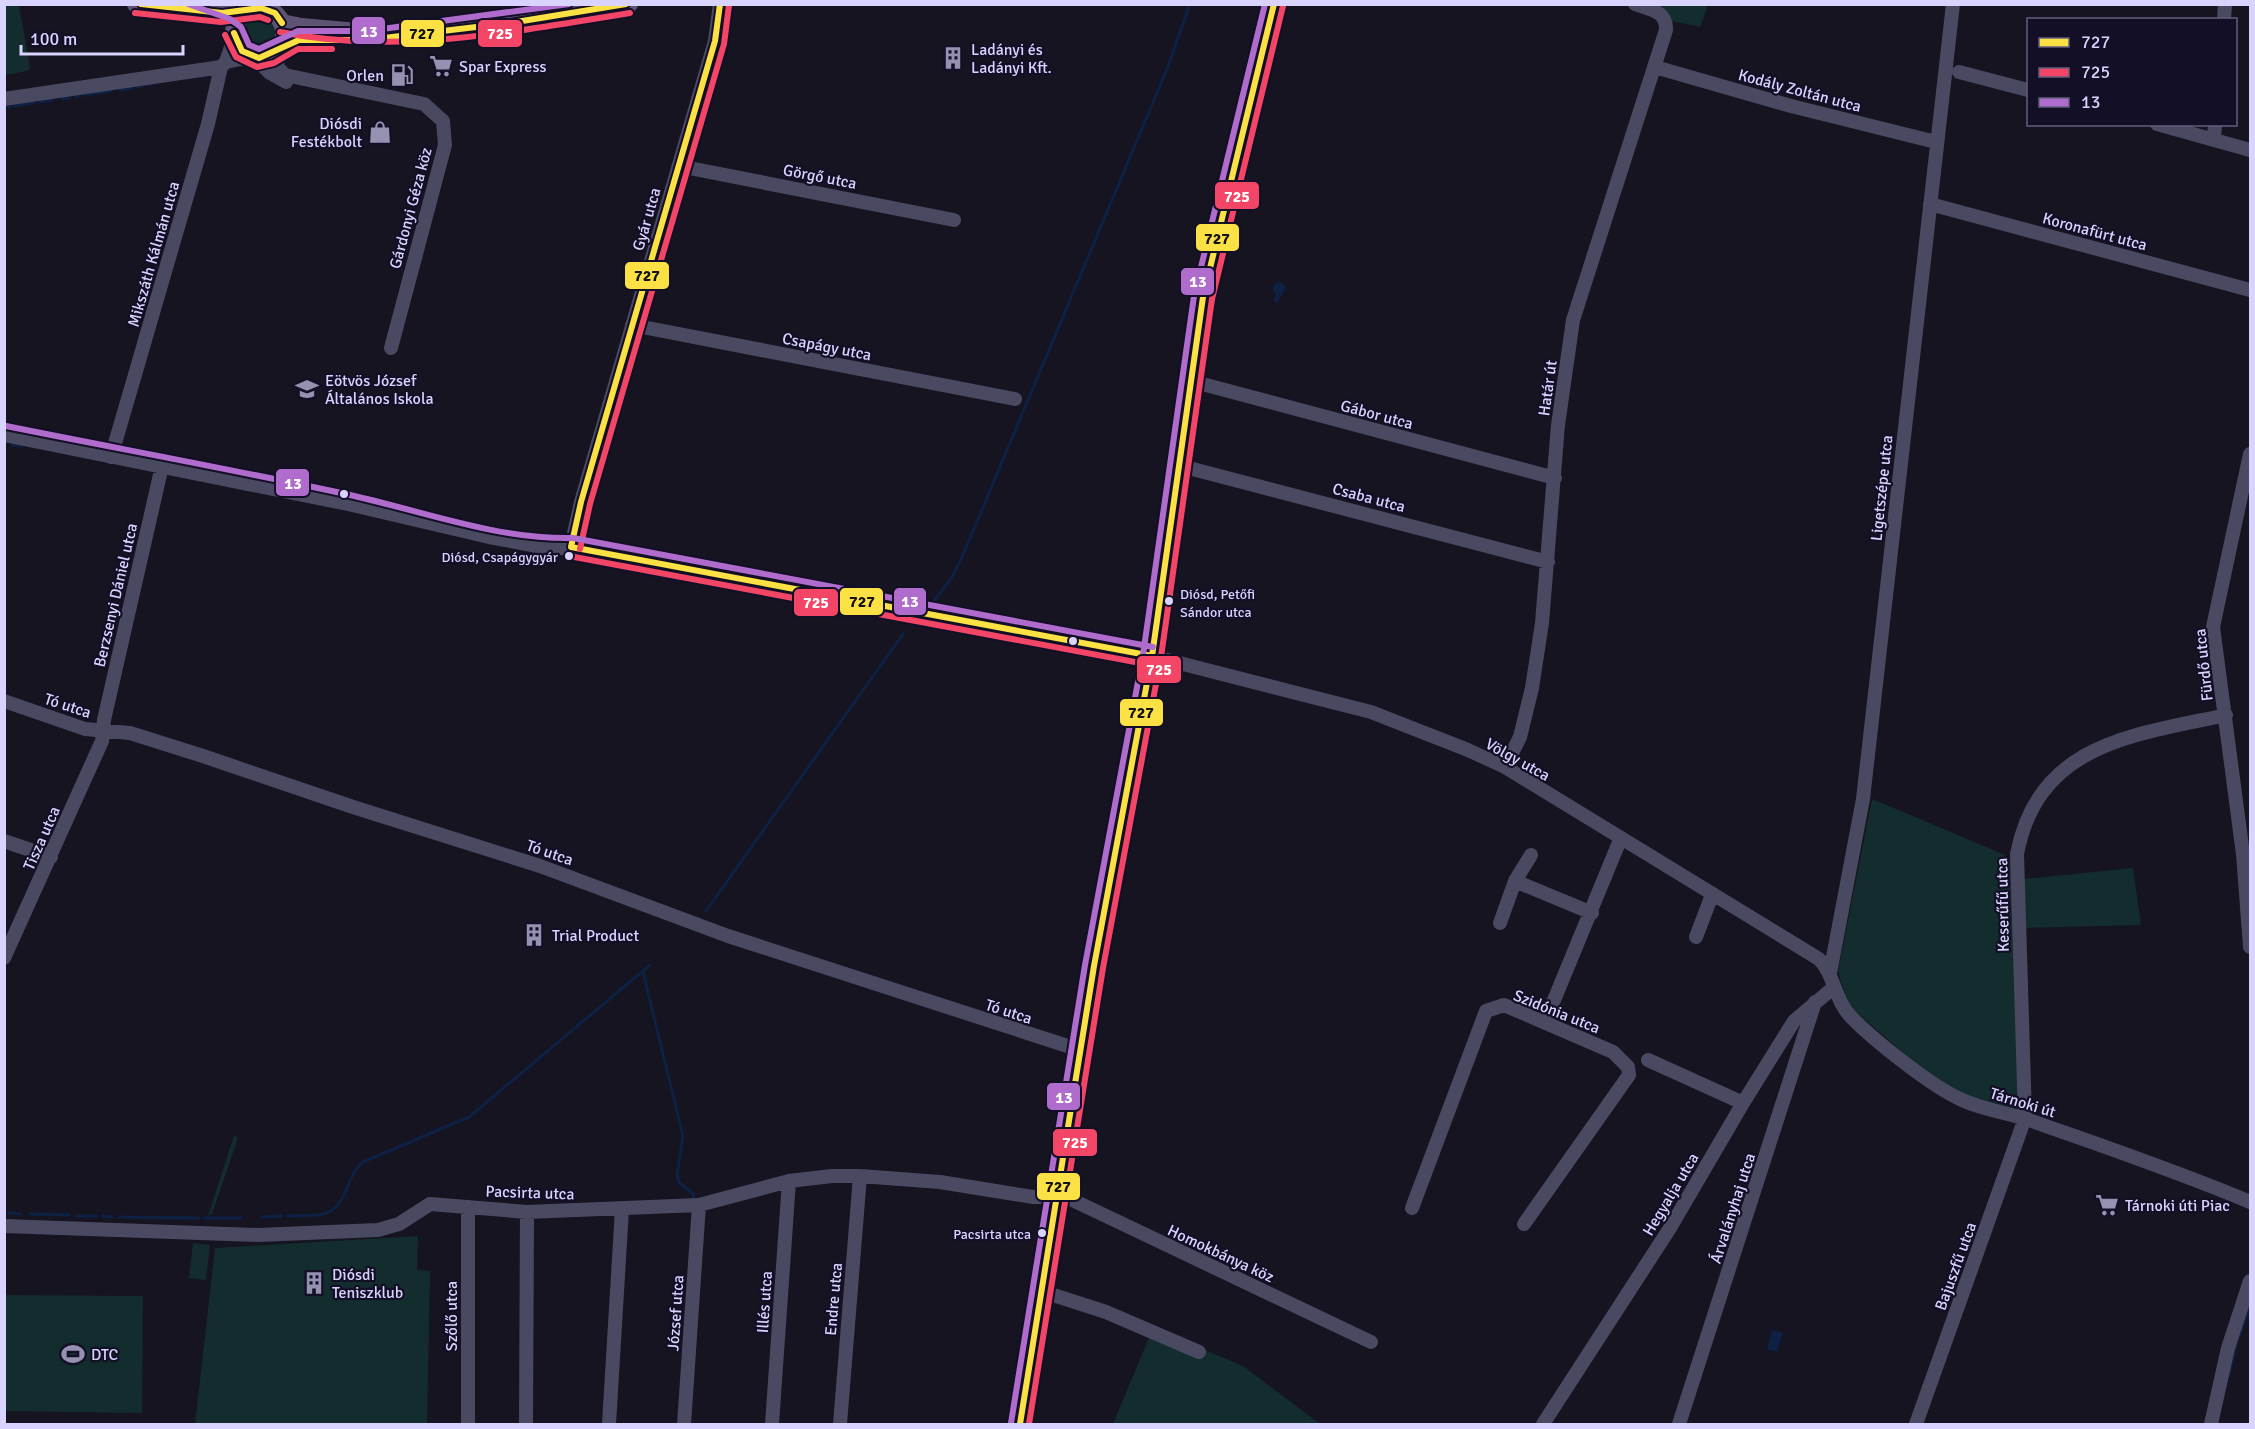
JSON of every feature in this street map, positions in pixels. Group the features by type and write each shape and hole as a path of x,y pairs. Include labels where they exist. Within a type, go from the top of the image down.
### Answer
{"main road":[{"path":"136,4 219,22 234,35 240,48 253,57 264,58 288,42 302,39 372,41 391,35"},
{"path":"282,23 301,27 391,35 510,23 629,4"},
{"path":"171,10 222,13 266,9 275,13 282,23 284,36 277,50"},
{"path":"234,35 236,22 250,10"}],"street":[{"name":"Gyár utca","path":"571,547 581,502 715,41 720,4"},
{"path":"1020,1425 1080,1050 1116,842 1152,656 1181,466 1203,297 1274,4"},
{"name":"Határ út","path":"1505,767 1520,737 1532,688 1542,623 1558,425 1573,320 1655,67 1666,22 1659,12 1635,4"},
{"name":"Ligetszépe utca","path":"1830,973 1863,799 1953,4"},
{"name":"Mikszáth Kálmán utca","path":"111,457 208,124 223,64 234,35"},
{"path":"277,50 281,72 298,80"},
{"path":"4,99 223,64 253,57"},
{"name":"Gárdonyi Géza köz","path":"253,57 277,79 286,83 298,80 424,104 443,121 445,145 392,348"},
{"name":"Kodály Zoltán utca","path":"1655,67 1791,106 1936,142"},
{"path":"1959,72 2027,90"},
{"path":"2164,126 2250,150"},
{"path":"2214,140 2215,126"},
{"name":"Görgő utca","path":"679,166 954,220"},
{"name":"Koronafürt utca","path":"1930,204 2250,290"},
{"name":"Csapágy utca","path":"632,325 1015,399"},
{"name":"Gábor utca","path":"1191,381 1555,478"},
{"name":"Völgy utca","path":"4,435 348,504 489,537 554,549 571,547 1128,654 1152,656 1371,712 1431,734 1505,767 1620,840 1819,959 1830,973"},
{"name":"Fürdő utca","path":"2250,454 2213,627 2243,854 2250,947"},
{"name":"Berzsenyi Dániel utca","path":"103,731 162,466"},
{"name":"Csaba utca","path":"1181,466 1548,562"},
{"name":"Tó utca","path":"4,701 85,729 130,733 540,866 728,936 1080,1050"},
{"name":"Keserűfű utca","path":"2025,1118 2017,854 2026,819 2046,786 2058,773 2097,747 2115,740 2226,715"},
{"name":"Tisza utca","path":"4,958 102,741 103,731"},
{"path":"1545,1022 1592,914 1620,840"},
{"path":"4,841 51,857"},
{"path":"1500,922 1515,881 1531,855"},
{"path":"1515,881 1592,914"},
{"path":"1696,937 1712,895"},
{"name":"Tárnoki út","path":"1830,973 1833,988 1852,1018 1927,1079 1963,1101 2025,1118 2188,1176 2250,1202"},
{"name":"Hegyalja utca","path":"1543,1425 1670,1228 1794,1021 1833,988"},
{"name":"Árvalányhaj utca","path":"1679,1425 1815,1002"},
{"name":"Szidónia utca","path":"1412,1208 1486,1011 1504,1005 1613,1053 1628,1067 1629,1075 1524,1224"},
{"path":"1648,1060 1743,1103"},
{"name":"Bajuszfű utca","path":"1916,1425 2025,1118"},
{"name":"Pacsirta utca","path":"4,1226 271,1235 378,1230 399,1224 425,1205 527,1212 699,1205 789,1181 860,1176 940,1182 1033,1197 1056,1196"},
{"name":"Endre utca","path":"840,1425 860,1176"},
{"name":"Illés utca","path":"772,1425 789,1181"},
{"name":"Homokbánya köz","path":"1056,1196 1064,1196 1371,1342"},
{"name":"József utca","path":"684,1425 699,1205"},
{"name":"Szőlő utca","path":"468,1207 468,1425"},
{"path":"609,1425 622,1209"},
{"path":"526,1425 527,1212"},
{"path":"2211,1425 2228,1348 2250,1281"},
{"path":"1041,1291 1106,1312 1199,1352"}],"green space":[{"path":"5,4 19,5 30,68 27,71 5,75"},
{"path":"1648,5 1708,5 1700,27 1672,21 1666,13"},
{"path":"259,17 270,22 275,33 270,44 259,49 248,44 243,33 248,22"},
{"path":"1872,799 2003,854 2013,861 2018,1108 2016,1110 1958,1092 1922,1069 1856,1012 1847,1001 1838,971"},
{"path":"2133,868 2141,925 2025,928 2024,879"},
{"path":"234,1136 238,1138 212,1214 208,1216"},
{"path":"418,1236 417,1270 430,1271 427,1424 195,1424 215,1248"},
{"path":"193,1243 210,1245 206,1280 189,1278"},
{"name":"DTC","path":"5,1295 143,1296 142,1413 5,1411"},
{"path":"1153,1328 1243,1366 1320,1424 1113,1424"}],"water":[{"path":"1277,282 1283,283 1286,288 1277,303 1273,300 1276,295 1272,288"},
{"path":"1772,1330 1783,1333 1777,1352 1767,1349"}],"waterway":[{"path":"932,603 951,579 963,555 1167,69 1190,4"},
{"path":"201,77 205,76"},
{"path":"148,85 152,84"},
{"path":"137,87 142,86"},
{"path":"120,90 132,88"},
{"path":"85,95 111,91"},
{"path":"76,97 80,96"},
{"path":"62,99 70,98"},
{"path":"40,102 52,100"},
{"path":"14,106 34,103"},
{"path":"12,445 22,446"},
{"path":"706,911 903,634"},
{"path":"288,1216 327,1213 340,1203 353,1174 363,1162 469,1117 650,965"},
{"path":"643,972 683,1136 677,1175 679,1182 693,1194 695,1200"},
{"path":"9,1213 20,1214"},
{"path":"30,1214 69,1215"},
{"path":"76,1216 96,1216"},
{"path":"102,1216 112,1217"},
{"path":"262,1217 282,1216"},
{"path":"119,1217 199,1218"},
{"path":"205,1218 241,1218"},
{"path":"2238,1338 2250,1307"},
{"path":"2229,1376 2236,1345"}],"transit line":[{"name":"727","path":"141,4 222,13 261,8 275,13 282,23"},
{"name":"13","path":"188,4 230,19 241,27 249,45 259,49 298,31 367,31 569,4"},
{"name":"727","path":"234,33 242,51 259,58 299,40 367,40 510,23 626,4"},
{"name":"727","path":"571,547 581,502 715,41 720,4"},
{"name":"13","path":"1011,1423 1085,965 1143,655 1194,296 1265,4"},
{"name":"727","path":"1020,1424 1094,966 1152,656 1203,297 1274,4"},
{"name":"725","path":"580,549 590,504 724,44 729,5"},
{"name":"725","path":"1029,1424 1103,968 1161,657 1212,299 1283,6"},
{"name":"725","path":"135,13 221,22 260,17 268,20"},
{"name":"725","path":"280,32 324,39 367,42 411,41 499,33 630,13"},
{"name":"725","path":"225,35 236,57 257,67 274,63 298,49 332,49"},
{"name":"13","path":"6,426 307,486 489,529 517,534 573,538 1153,647"},
{"name":"727","path":"571,547 1152,656"},
{"name":"725","path":"569,556 1151,665"}],"place":[{"name":"Ladányi és Ladányi Kft.","path":"953,58"},
{"name":"Spar Express","path":"441,66"},
{"name":"Orlen","path":"402,75"},
{"name":"Diósdi Festékbolt","path":"380,132"},
{"name":"Eötvös József Általános Iskola","path":"307,389"},
{"name":"Diósd, Csapágygyár","path":"569,556"},
{"name":"Diósd, Petőfi Sándor utca","path":"1169,601"},
{"name":"Trial Product","path":"534,935"},
{"name":"Tárnoki úti Piac","path":"2107,1205"},
{"name":"Pacsirta utca","path":"1042,1233"},
{"name":"Diósdi Teniszklub","path":"314,1283"},
{"name":"DTC","path":"73,1354"}]}
